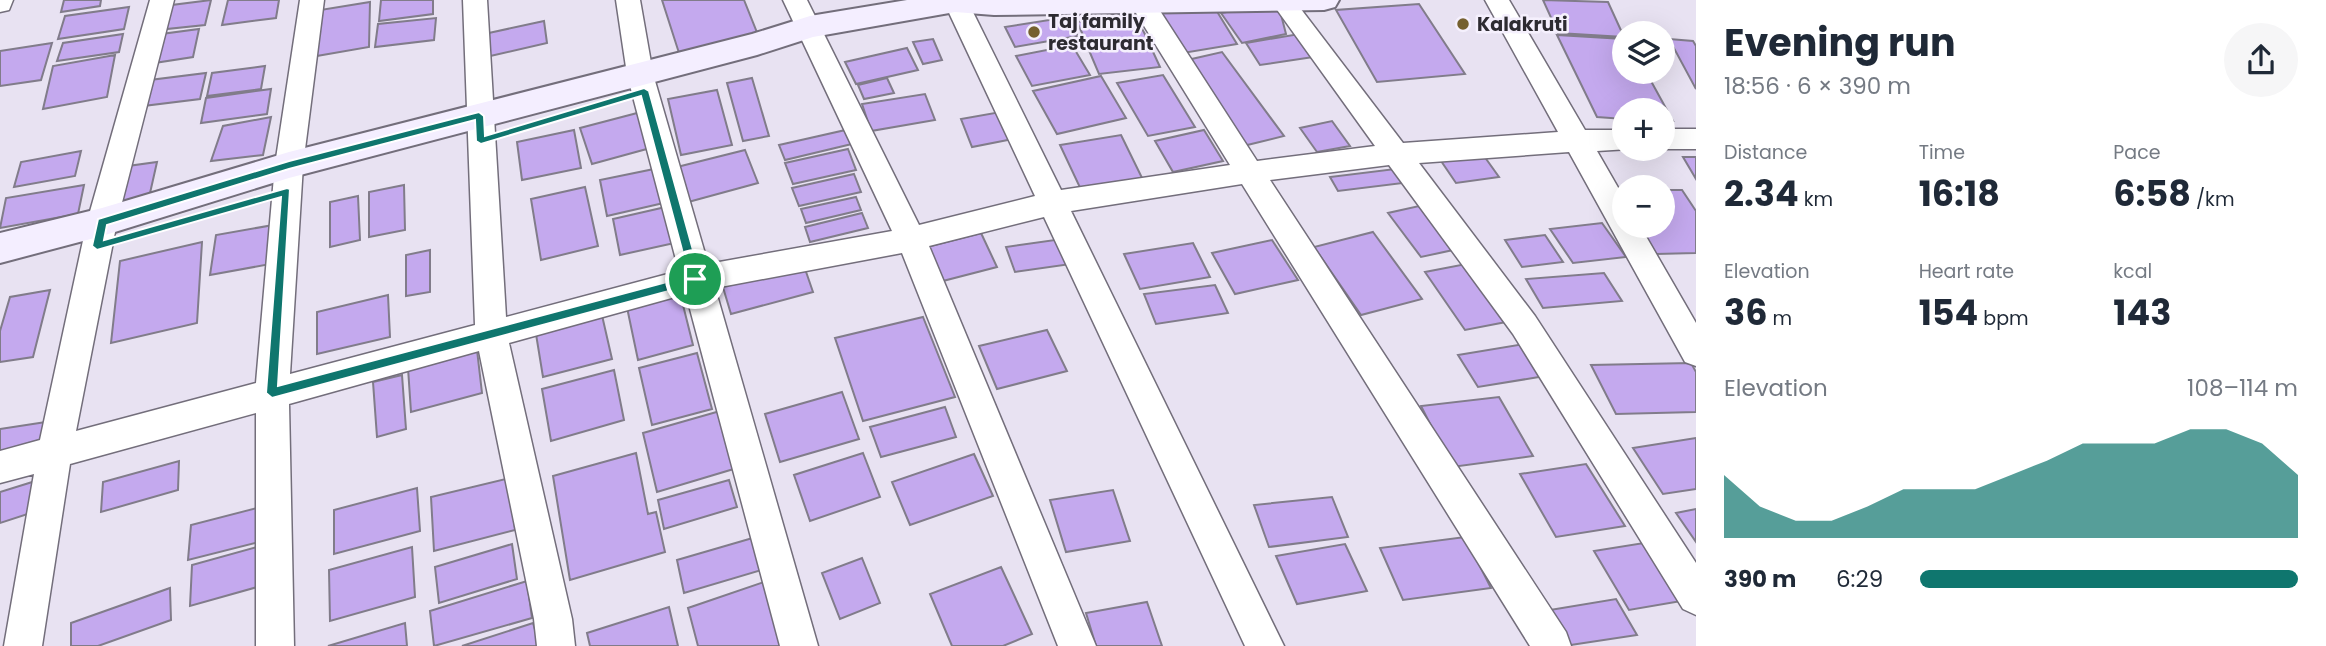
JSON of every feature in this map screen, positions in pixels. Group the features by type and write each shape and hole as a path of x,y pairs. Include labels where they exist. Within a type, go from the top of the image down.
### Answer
{"main road":[{"path":"0,273 99,234 288,178 642,82 808,24 994,5 1140,0 1324,0"},
{"path":"0,248 99,234"}],"street":[{"path":"23,646 55,452 99,234 162,0"},
{"path":"275,646 272,393 288,178 312,0"},
{"path":"475,0 491,334 553,619 556,646"},
{"path":"628,0 642,82 799,646"},
{"path":"1140,0 1552,646"},
{"path":"1497,0 1612,204"},
{"path":"1266,1 1395,153 1524,325 1696,596"},
{"path":"958,8 1265,646"},
{"path":"808,24 911,239 1077,646"},
{"path":"1675,139 1696,139"},
{"path":"0,467 695,279 911,239 1053,203 1395,153 1612,140"},
{"path":"1631,238 1696,352"}],"building":[{"path":"64,0 101,0 100,6 61,12"},
{"path":"211,0 205,25 157,30 164,6"},
{"path":"228,0 279,0 276,18 222,25"},
{"path":"381,0 433,0 433,14 379,21"},
{"path":"662,0 744,0 760,40 679,53"},
{"path":"1543,0 1608,2 1617,21 1612,21 1612,36 1558,33"},
{"path":"370,2 369,47 311,57 314,11"},
{"path":"1278,3 1286,34 1242,43 1221,13"},
{"path":"1419,4 1465,74 1377,82 1336,10"},
{"path":"1213,5 1237,44 1177,54 1154,13"},
{"path":"129,7 124,29 58,39 65,16"},
{"path":"1134,14 1147,38 1088,46 1077,22"},
{"path":"1068,17 1078,36 1015,47 1005,27"},
{"path":"436,18 434,40 375,47 378,24"},
{"path":"544,21 547,43 486,57 484,34"},
{"path":"199,29 193,57 148,64 154,35"},
{"path":"1305,33 1320,56 1260,65 1246,43"},
{"path":"123,34 119,52 57,61 63,43"},
{"path":"1557,35 1612,38 1612,84 1653,84 1660,98 1612,98 1612,118 1597,117"},
{"path":"933,39 942,60 923,64 913,42"},
{"path":"1675,40 1693,41 1696,46 1696,89 1675,50"},
{"path":"1148,41 1160,67 1099,74 1088,48"},
{"path":"52,43 41,80 0,86 0,51"},
{"path":"1072,45 1090,75 1032,86 1016,56"},
{"path":"907,48 918,70 856,84 845,62"},
{"path":"1222,52 1284,136 1243,146 1183,61"},
{"path":"115,55 107,97 43,109 53,66"},
{"path":"265,66 261,89 207,96 212,73"},
{"path":"206,73 200,99 135,107 142,81"},
{"path":"1163,75 1195,127 1148,136 1117,83"},
{"path":"1101,76 1126,118 1057,134 1033,91"},
{"path":"752,78 769,136 743,141 727,83"},
{"path":"887,78 894,93 864,99 858,85"},
{"path":"271,89 267,114 201,123 206,98"},
{"path":"717,90 732,145 681,155 668,99"},
{"path":"925,94 935,120 871,131 862,104"},
{"path":"1006,111 1018,138 972,147 961,119"},
{"path":"641,112 654,147 592,164 580,128"},
{"path":"271,117 263,155 211,161 223,126"},
{"path":"1332,121 1350,146 1317,152 1300,128"},
{"path":"850,129 856,143 785,160 779,145"},
{"path":"574,130 581,168 522,180 517,142"},
{"path":"1204,130 1223,161 1173,172 1155,141"},
{"path":"1121,135 1145,184 1083,194 1060,145"},
{"path":"848,149 856,170 793,184 785,163"},
{"path":"1479,149 1499,177 1456,183 1437,155"},
{"path":"745,150 758,183 681,204 673,168"},
{"path":"81,151 75,176 14,187 21,162"},
{"path":"1683,157 1696,157 1696,179"},
{"path":"157,162 148,202 110,207 121,167"},
{"path":"659,168 668,202 607,216 600,180"},
{"path":"1395,169 1403,183 1338,191 1330,177"},
{"path":"854,174 861,192 799,206 792,188"},
{"path":"84,185 78,214 0,228 6,198"},
{"path":"404,185 405,230 369,237 369,192"},
{"path":"585,187 598,246 541,260 531,199"},
{"path":"1675,190 1682,190 1696,211 1696,253 1656,254 1646,238 1675,238"},
{"path":"358,196 360,240 330,247 330,202"},
{"path":"856,197 861,210 806,223 801,209"},
{"path":"670,206 679,242 620,255 613,219"},
{"path":"1419,206 1453,250 1421,257 1388,213"},
{"path":"862,213 868,228 810,242 805,227"},
{"path":"1602,223 1626,257 1573,263 1550,229"},
{"path":"279,224 276,263 210,275 216,235"},
{"path":"1373,232 1422,299 1361,315 1314,247"},
{"path":"981,233 997,267 939,282 923,248"},
{"path":"1545,235 1563,262 1522,267 1505,240"},
{"path":"1069,238 1078,263 1015,272 1006,247"},
{"path":"1272,240 1298,280 1235,294 1212,253"},
{"path":"202,242 197,323 111,343 120,261"},
{"path":"1193,243 1210,277 1140,289 1124,254"},
{"path":"430,250 430,292 406,296 406,255"},
{"path":"803,263 813,292 731,314 722,284"},
{"path":"1466,264 1506,322 1465,330 1425,272"},
{"path":"1604,273 1622,301 1543,308 1526,279"},
{"path":"678,285 693,345 638,360 625,298"},
{"path":"1215,285 1228,313 1156,324 1144,294"},
{"path":"50,290 33,357 0,362 0,331 10,297"},
{"path":"388,295 390,337 317,354 317,312"},
{"path":"601,311 612,359 543,377 535,328"},
{"path":"923,317 955,397 863,421 835,338"},
{"path":"1047,330 1067,371 997,389 979,346"},
{"path":"1524,344 1545,376 1478,387 1458,355"},
{"path":"477,350 482,393 411,412 408,368"},
{"path":"697,353 712,409 652,425 639,368"},
{"path":"1691,363 1696,372 1696,412 1616,414 1591,365"},
{"path":"614,370 624,420 551,441 542,389"},
{"path":"402,375 406,429 377,437 373,382"},
{"path":"842,392 859,439 780,462 765,414"},
{"path":"1499,397 1533,456 1452,467 1421,406"},
{"path":"945,407 956,437 881,457 870,427"},
{"path":"720,411 737,468 657,492 643,433"},
{"path":"59,420 51,447 0,456 0,429"},
{"path":"1696,438 1696,489 1663,494 1633,448"},
{"path":"636,453 648,514 656,512 665,552 570,580 553,476"},
{"path":"863,453 880,497 810,521 794,475"},
{"path":"974,454 993,496 910,525 892,482"},
{"path":"179,461 178,490 101,512 103,482"},
{"path":"1586,464 1625,526 1556,537 1520,474"},
{"path":"510,478 515,530 434,551 431,497"},
{"path":"42,479 40,510 0,523 0,492"},
{"path":"729,480 737,507 664,529 658,500"},
{"path":"417,488 420,531 334,554 334,510"},
{"path":"1113,490 1130,541 1066,552 1050,500"},
{"path":"1332,497 1348,537 1269,547 1254,505"},
{"path":"265,506 263,541 188,560 191,525"},
{"path":"1696,509 1696,542 1676,513"},
{"path":"756,537 765,569 684,593 677,560"},
{"path":"1465,537 1491,588 1403,600 1380,548"},
{"path":"1650,542 1687,600 1629,610 1594,551"},
{"path":"268,544 268,584 190,606 192,565"},
{"path":"512,544 517,579 439,603 435,567"},
{"path":"1345,544 1367,591 1297,604 1276,556"},
{"path":"412,547 415,597 330,621 329,570"},
{"path":"862,558 880,603 840,619 822,573"},
{"path":"1001,567 1032,634 1003,646 952,646 930,594"},
{"path":"527,581 532,618 434,646 430,611"},
{"path":"764,582 783,646 698,646 688,608"},
{"path":"170,588 171,620 98,646 71,646 71,623"},
{"path":"1616,599 1637,635 1564,646 1544,611"},
{"path":"1147,602 1162,646 1096,646 1086,613"},
{"path":"669,607 678,646 590,646 587,633"},
{"path":"405,623 407,646 328,646"},
{"path":"533,623 540,646 462,646"}],"place":[{"name":"Kalakruti","path":"1463,24"},
{"name":"Taj family restaurant","path":"1034,32"}],"route":[{"path":"644,91 695,279 272,393 287,192 97,246 102,222 289,165 479,116 481,141 644,91"}]}
